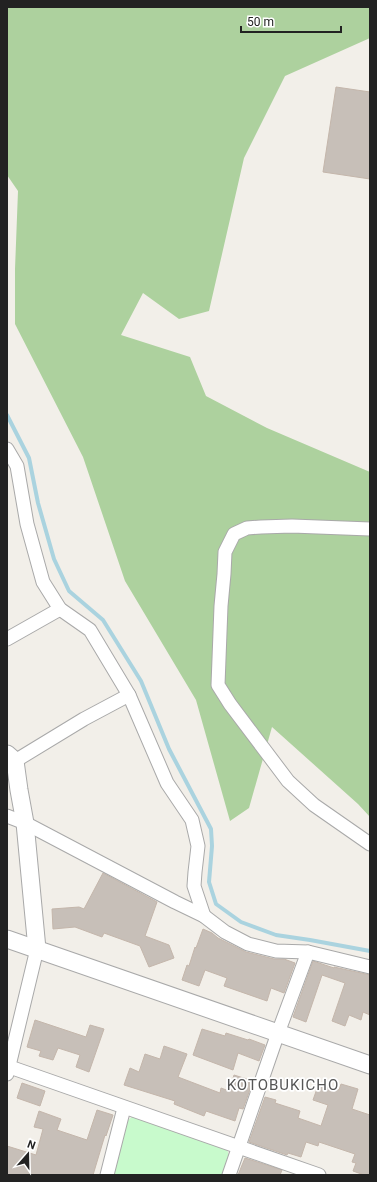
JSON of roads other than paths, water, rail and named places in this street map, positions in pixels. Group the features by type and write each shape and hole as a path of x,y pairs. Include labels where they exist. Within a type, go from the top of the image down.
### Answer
{"street":[{"path":"7,449 17,466 26,524 43,582 60,609 90,630 129,695 167,783 192,820 198,846 194,886 204,916"},
{"path":"370,529 292,526 261,527 247,528 234,534 225,552 218,685 230,704 288,781 314,805 370,844"},
{"path":"7,639 60,609"},
{"path":"129,695 11,758 26,823 36,949 8,1069 319,1175"},
{"path":"7,816 26,823 204,916 224,932 248,944 276,951 308,952 370,968"},
{"path":"7,939 370,1064"},
{"path":"229,1175 278,1032 308,952"},
{"path":"107,1175 124,1108"}],"waterway":[{"path":"7,415 29,458 38,503 54,559 69,591 103,620 141,681 169,749 211,829 212,846 209,882 216,904 241,922 276,935 370,951"}],"district":[{"name":"KOTOBUKICHO","path":"283,1085"}]}
